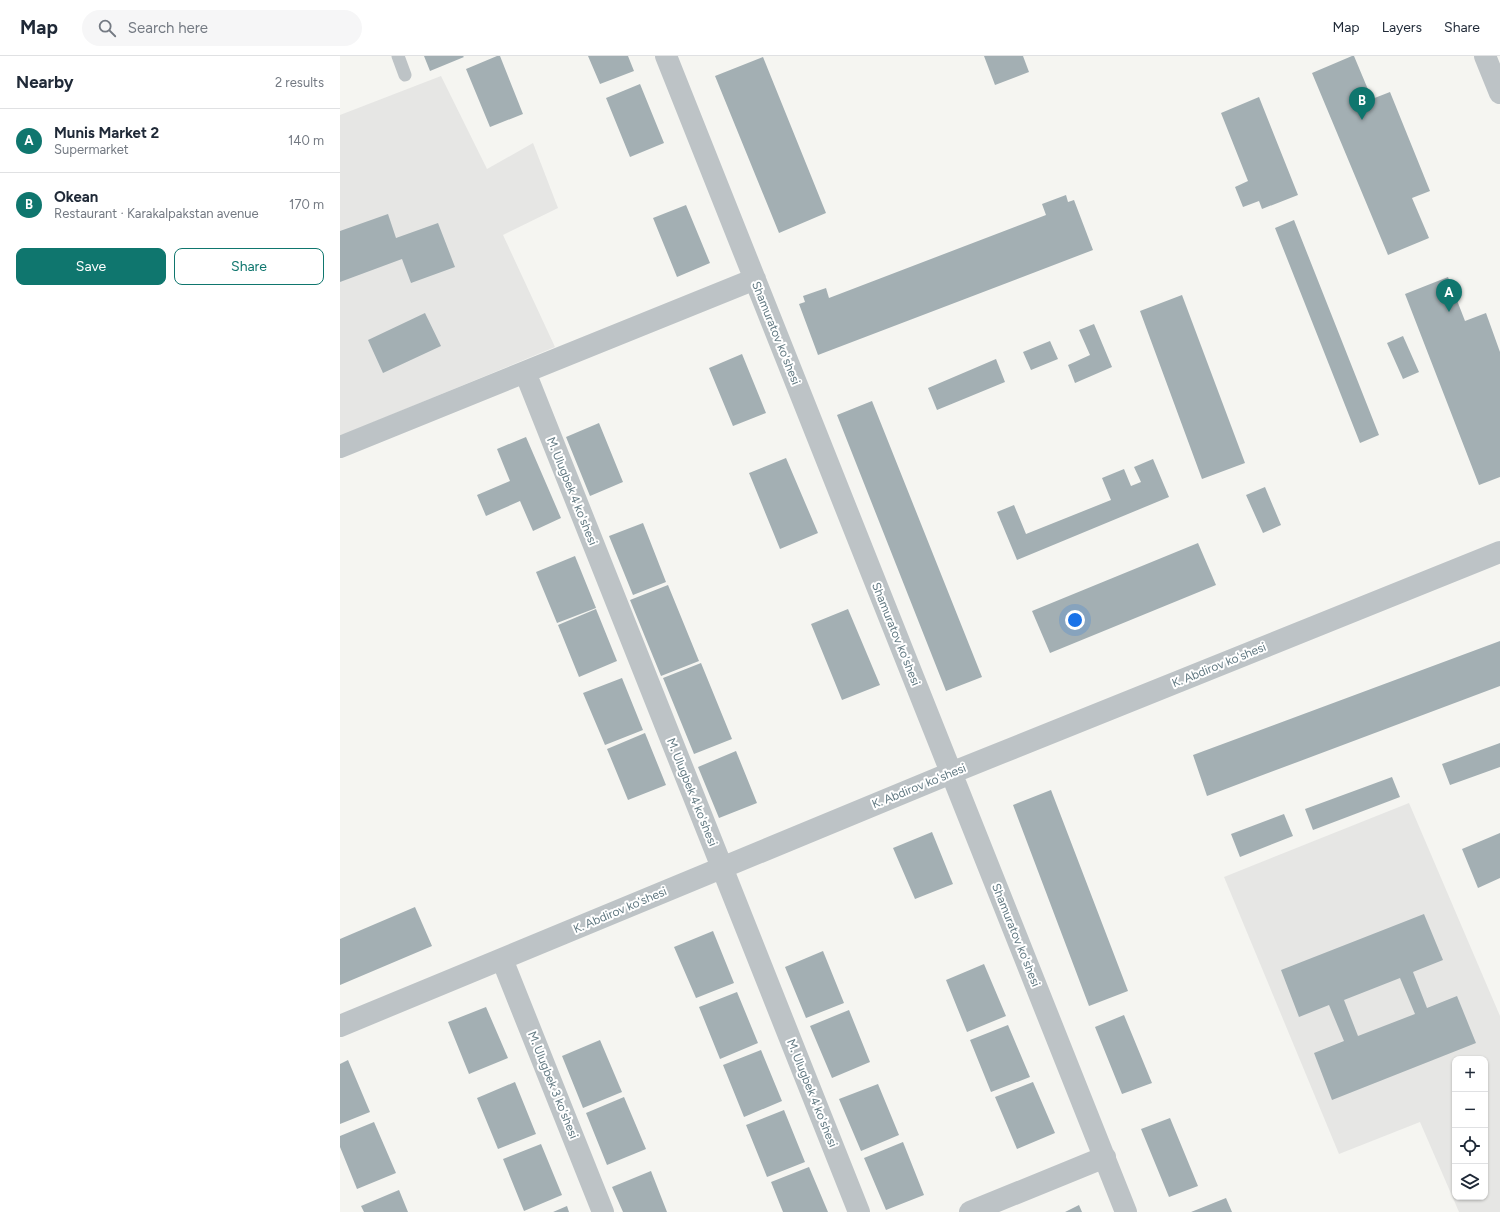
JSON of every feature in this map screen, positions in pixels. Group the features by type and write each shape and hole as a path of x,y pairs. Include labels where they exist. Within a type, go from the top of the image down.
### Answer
{"street":[{"name":"Shamuratov ko'shesi","path":"666,56 1126,1212"},
{"path":"1485,56 1500,93"},
{"path":"340,447 755,279"},
{"name":"M. Ulugbek 4 ko'shesi","path":"525,372 859,1212"},
{"name":"K. Abdirov ko'shesi","path":"340,1026 951,772 1500,552"},
{"name":"M. Ulugbek 3 ko'shesi","path":"502,959 603,1212"},
{"path":"970,1212 1105,1158"}],"lane":[{"path":"398,56 404,75"}],"shaded area":[{"path":"441,76 487,169 533,143 558,208 503,235 555,347 340,436 340,115"},
{"path":"1409,803 1500,1016 1500,1212 1459,1212 1454,1200 1488,1200 1488,1056 1452,1056 1452,1196 1420,1122 1339,1154 1224,877"}],"building":[{"path":"424,56 463,56 464,57 430,71"},
{"path":"500,56 523,114 490,127 466,69"},
{"path":"588,56 628,56 634,71 600,84"},
{"path":"984,56 1023,56 1029,72 995,85"},
{"path":"1354,56 1372,99 1390,92 1430,191 1412,198 1429,238 1388,255 1312,73"},
{"path":"763,57 826,213 779,233 715,76"},
{"path":"640,84 664,143 630,157 606,98"},
{"path":"1259,97 1298,195 1262,209 1259,201 1243,207 1235,187 1248,181 1221,113"},
{"path":"1066,195 1068,202 1074,200 1093,250 818,355 799,304 805,302 803,296 826,288 829,298 1046,215 1042,204"},
{"path":"686,205 710,263 677,277 653,218"},
{"path":"388,214 396,238 438,223 455,267 411,283 402,259 340,282 340,231"},
{"path":"1294,220 1379,435 1360,443 1275,228"},
{"path":"1448,277 1465,321 1486,313 1500,352 1500,477 1479,485 1405,294"},
{"path":"1182,295 1245,463 1202,479 1140,311"},
{"path":"425,313 441,346 383,373 368,340"},
{"path":"1094,324 1112,367 1075,383 1068,365 1090,355 1079,330"},
{"path":"1403,336 1419,372 1403,379 1387,343"},
{"path":"1050,341 1058,359 1031,370 1023,352"},
{"path":"742,354 766,413 733,426 709,368"},
{"path":"996,359 1005,382 937,410 928,388"},
{"path":"872,401 982,677 946,691 837,415"},
{"path":"599,423 623,482 590,496 566,437"},
{"path":"526,437 561,518 533,531 520,501 486,516 477,495 510,481 497,449"},
{"path":"786,458 818,533 780,549 749,473"},
{"path":"1153,459 1169,497 1017,560 997,512 1014,505 1026,534 1111,500 1102,478 1124,469 1131,486 1141,482 1134,467"},
{"path":"1265,487 1281,525 1263,533 1246,495"},
{"path":"643,523 666,582 633,595 609,536"},
{"path":"1198,543 1216,585 1050,653 1032,611"},
{"path":"575,556 596,608 557,623 536,572"},
{"path":"668,585 699,661 661,676 630,600"},
{"path":"596,609 617,661 579,677 558,625"},
{"path":"848,609 880,685 842,700 811,624"},
{"path":"1500,641 1500,686 1207,796 1193,755"},
{"path":"701,663 732,739 694,754 663,678"},
{"path":"622,678 643,730 605,745 583,693"},
{"path":"645,733 666,785 628,800 607,749"},
{"path":"1500,743 1500,767 1450,785 1442,764"},
{"path":"736,751 757,803 719,818 698,767"},
{"path":"1392,777 1400,797 1313,830 1305,809"},
{"path":"1051,790 1128,991 1089,1006 1013,805"},
{"path":"1284,814 1293,836 1240,857 1231,834"},
{"path":"932,832 953,884 915,899 893,848"},
{"path":"1500,833 1500,878 1478,888 1462,849"},
{"path":"415,907 432,946 340,985 340,939"},
{"path":"1424,914 1443,960 1413,972 1427,1008 1457,996 1476,1043 1332,1100 1314,1053 1344,1041 1329,1005 1299,1017 1281,970","holes":["1400,978 1415,1014 1358,1036 1344,1000"]},
{"path":"713,931 734,983 696,998 674,947"},
{"path":"823,951 844,1003 806,1018 785,967"},
{"path":"984,964 1006,1016 967,1032 946,980"},
{"path":"737,992 758,1043 720,1059 699,1007"},
{"path":"486,1007 508,1058 469,1074 448,1022"},
{"path":"849,1010 870,1062 832,1078 810,1026"},
{"path":"1124,1015 1152,1083 1122,1094 1095,1027"},
{"path":"1008,1025 1030,1077 991,1092 970,1040"},
{"path":"600,1040 622,1092 583,1108 562,1056"},
{"path":"761,1050 782,1101 744,1117 723,1065"},
{"path":"348,1060 370,1112 340,1124 340,1064"},
{"path":"515,1082 536,1134 498,1149 477,1098"},
{"path":"1033,1082 1055,1133 1017,1149 995,1097"},
{"path":"878,1084 899,1135 861,1151 839,1099"},
{"path":"624,1097 646,1149 607,1165 586,1113"},
{"path":"784,1110 805,1162 767,1177 746,1125"},
{"path":"1170,1118 1198,1186 1169,1197 1141,1129"},
{"path":"374,1122 396,1173 357,1189 340,1147 340,1136"},
{"path":"903,1142 924,1195 886,1210 864,1158"},
{"path":"541,1144 562,1195 524,1211 503,1159"},
{"path":"809,1167 828,1212 783,1212 771,1182"},
{"path":"651,1171 667,1212 623,1212 612,1187"},
{"path":"399,1190 408,1212 364,1212 361,1206"},
{"path":"1226,1198 1232,1212 1191,1212"},
{"path":"1079,1205 1082,1212 1065,1212"},
{"path":"567,1206 569,1212 553,1212"}],"place":[{"name":"Okean","path":"1362,120"},
{"name":"Munis Market 2","path":"1449,312"}]}
